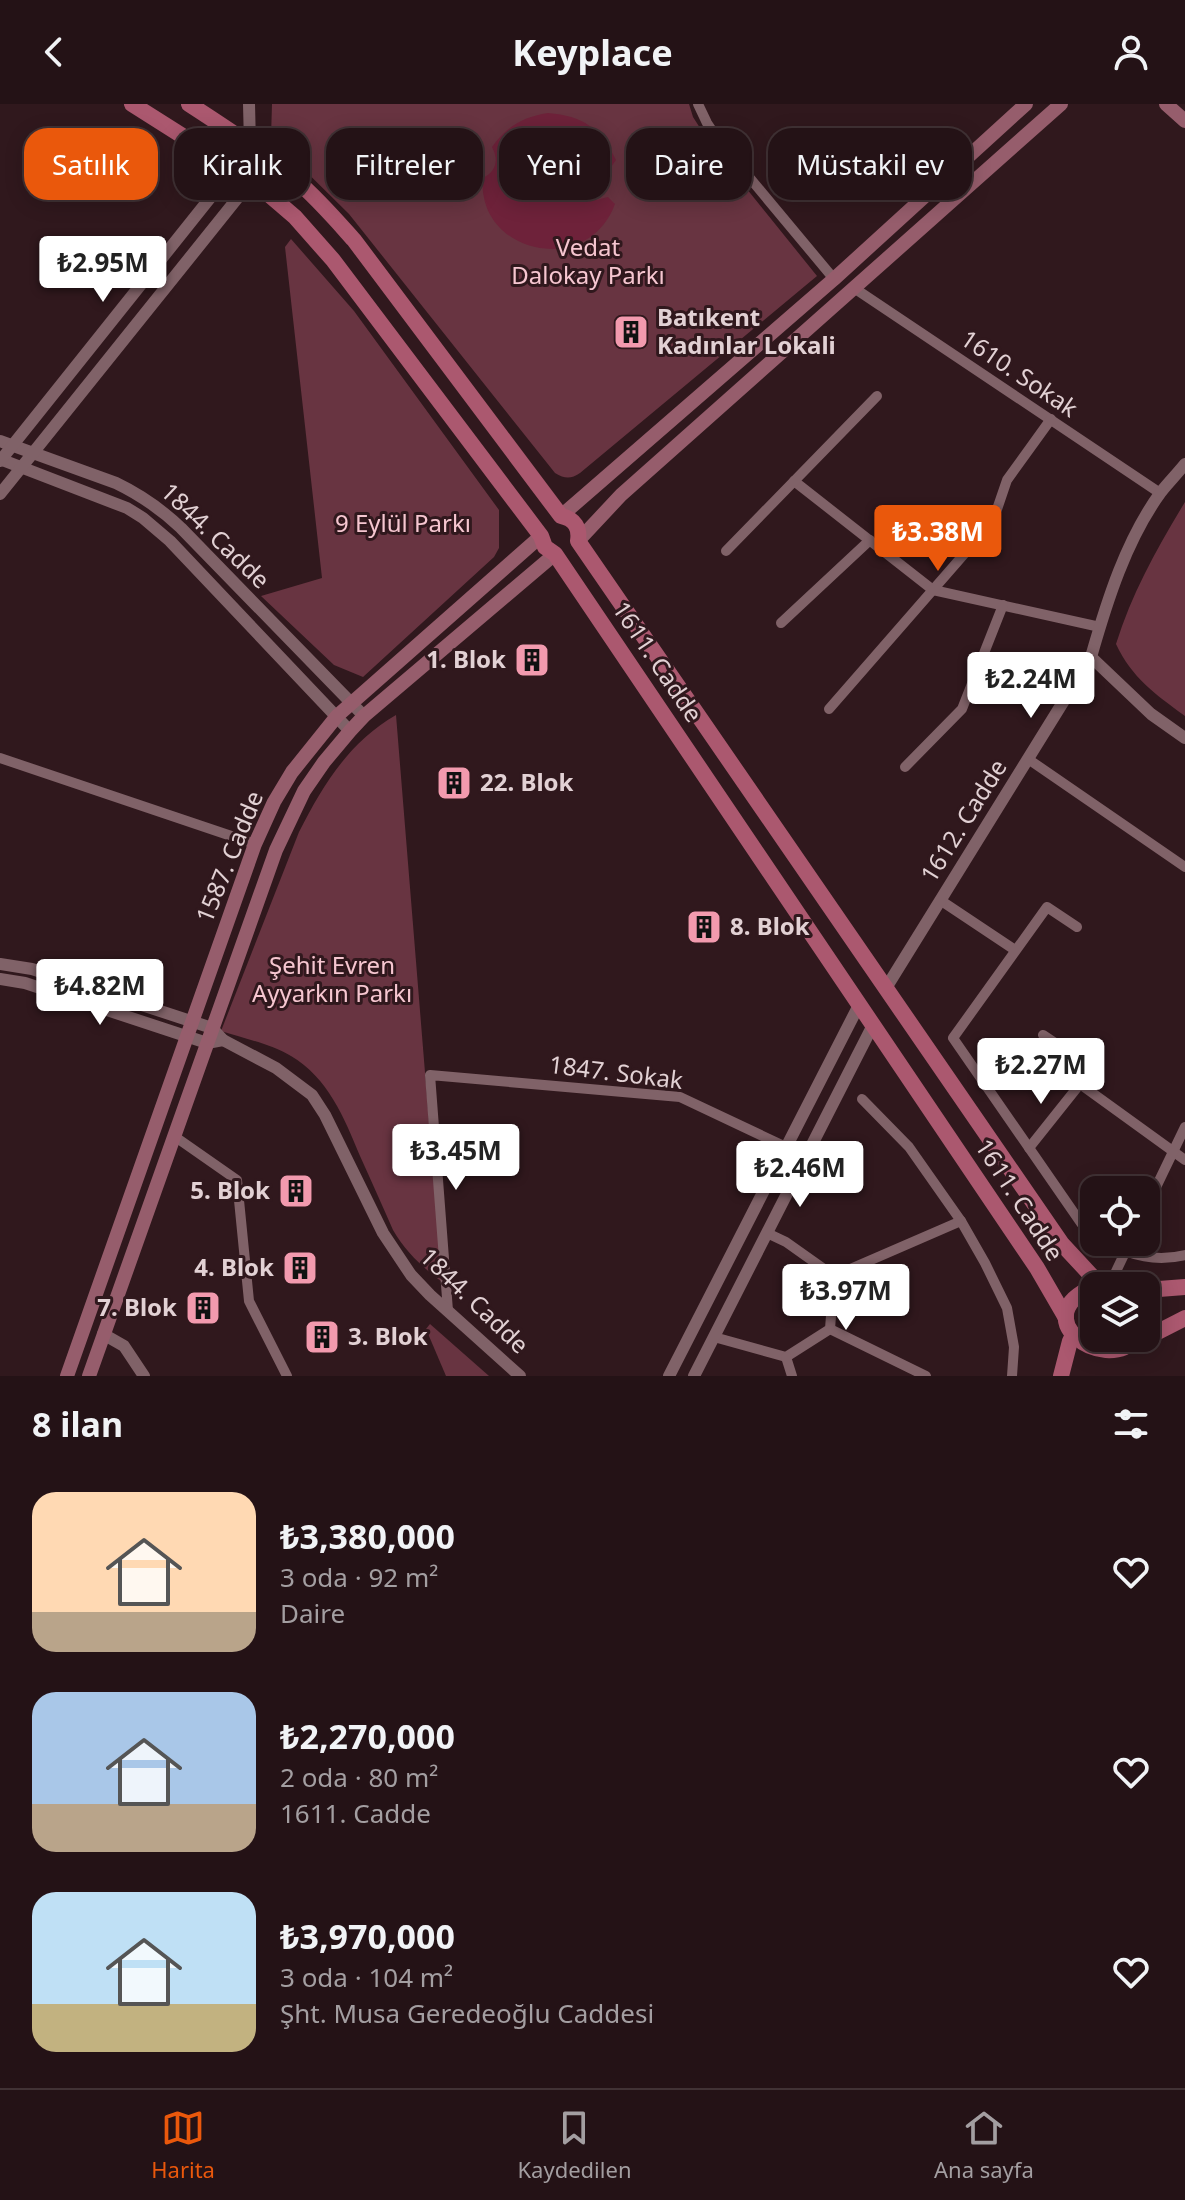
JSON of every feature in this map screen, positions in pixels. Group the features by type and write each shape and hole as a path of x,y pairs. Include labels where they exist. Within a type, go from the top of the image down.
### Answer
{"main road":[{"name":"1611. Cadde","path":"132,104 174,130"},
{"name":"1611. Cadde","path":"189,104 226,128"},
{"path":"541,536 549,520 561,516 834,279 1026,104"},
{"path":"555,554 572,550 621,495 1061,104"},
{"path":"1166,104 1185,121"},
{"name":"1611. Cadde","path":"310,194 354,240 561,516 575,524 578,541 1062,1244 1088,1272"},
{"name":"1611. Cadde","path":"275,200 295,217 333,260 541,536 545,547 555,554 1037,1268 1066,1318"},
{"name":"1587. Cadde","path":"67,1376 268,813 292,772 337,716 541,536"},
{"name":"1587. Cadde","path":"89,1376 283,833 313,777 364,716 555,554"},
{"path":"1160,1289 1185,1287"},
{"path":"1080,1295 1066,1318 1070,1341 1080,1352"},
{"path":"1160,1330 1185,1318"},
{"path":"84,1327 103,1334"},
{"path":"1061,1376 1070,1341"},
{"path":"1081,1352 1109,1366 1125,1352"}],"street":[{"path":"249,104 250,128"},
{"path":"698,104 719,141 834,279"},
{"path":"0,460 208,200"},
{"path":"0,494 236,200"},
{"name":"1610. Sokak","path":"854,288 1160,493"},
{"path":"726,551 877,396"},
{"path":"829,709 993,521 1007,480 1051,419"},
{"name":"1844. Cadde","path":"0,441 116,483 158,507 364,716"},
{"name":"1844. Cadde","path":"0,460 127,508 158,530 350,731"},
{"name":"1612. Cadde","path":"886,988 1091,657 1126,556 1160,493 1185,464"},
{"path":"794,481 933,590 1100,627"},
{"path":"781,623 870,540"},
{"path":"905,767 962,709 1003,605"},
{"path":"1091,657 1151,714 1185,738"},
{"path":"0,758 255,844"},
{"path":"1028,759 1185,867"},
{"path":"940,900 1015,950"},
{"path":"1077,927 1047,907 953,1038 1080,1222"},
{"name":"1844. Cadde","path":"0,964 32,969 189,1029"},
{"name":"1844. Cadde","path":"0,979 25,983 210,1035 276,1068 312,1095 396,1255 411,1275 520,1376"},
{"path":"669,1376 859,1005"},
{"path":"694,1376 873,1025"},
{"path":"1029,1148 1080,1084 1079,1059 1043,1035"},
{"name":"1847. Sokak","path":"448,1311 430,1075 680,1097 786,1147"},
{"path":"1080,1084 1185,1160"},
{"path":"862,1099 909,1147 961,1221 985,1263 1007,1308 1014,1347 1012,1376"},
{"path":"1160,1179 1185,1127"},
{"path":"174,1136 237,1180 249,1301 287,1376"},
{"path":"834,1276 961,1221"},
{"path":"767,1233 786,1242 834,1276"},
{"path":"1145,1256 1169,1259 1185,1255"},
{"path":"830,1329 834,1276"},
{"path":"714,1337 786,1357 830,1329"},
{"path":"830,1329 926,1376"},
{"path":"103,1334 124,1346 144,1376"},
{"path":"786,1357 792,1376"}],"green space":[{"name":"Vedat Dalokay Parkı","path":"272,104 689,104 700,128 626,128 626,200 752,200 752,195 817,276 580,473 571,477 562,476 555,473 335,200 483,200 483,128 326,128 326,191 310,176 310,128 271,128"},
{"name":"9 Eylül Parkı","path":"291,239 354,311 499,510 499,548 494,557 363,677 334,665 261,596 322,578 285,247"},
{"path":"1185,502 1185,716 1137,676 1116,644 1146,571"},
{"name":"Şehit Evren Ayyarkın Parkı","path":"396,715 442,1282 414,1258 393,1230 341,1113 315,1075 283,1052 221,1031 308,815 351,751"},
{"path":"430,1324 489,1376 446,1376 426,1329"}],"shaded area":[{"path":"548,113 560,115 592,128 510,128 531,117"},
{"path":"499,139 499,200 610,199 615,204 601,227 582,242 559,249 536,247 514,239 497,224 486,204 483,178 495,165 492,147"},
{"path":"610,149 616,160 610,169"}],"place":[{"name":"Batıkent Kadınlar Lokali","path":"631,332"},
{"name":"1. Blok","path":"532,660"},
{"name":"22. Blok","path":"454,783"},
{"name":"8. Blok","path":"704,927"},
{"name":"5. Blok","path":"296,1191"},
{"name":"4. Blok","path":"300,1268"},
{"name":"7. Blok","path":"203,1308"},
{"name":"3. Blok","path":"322,1337"}]}
